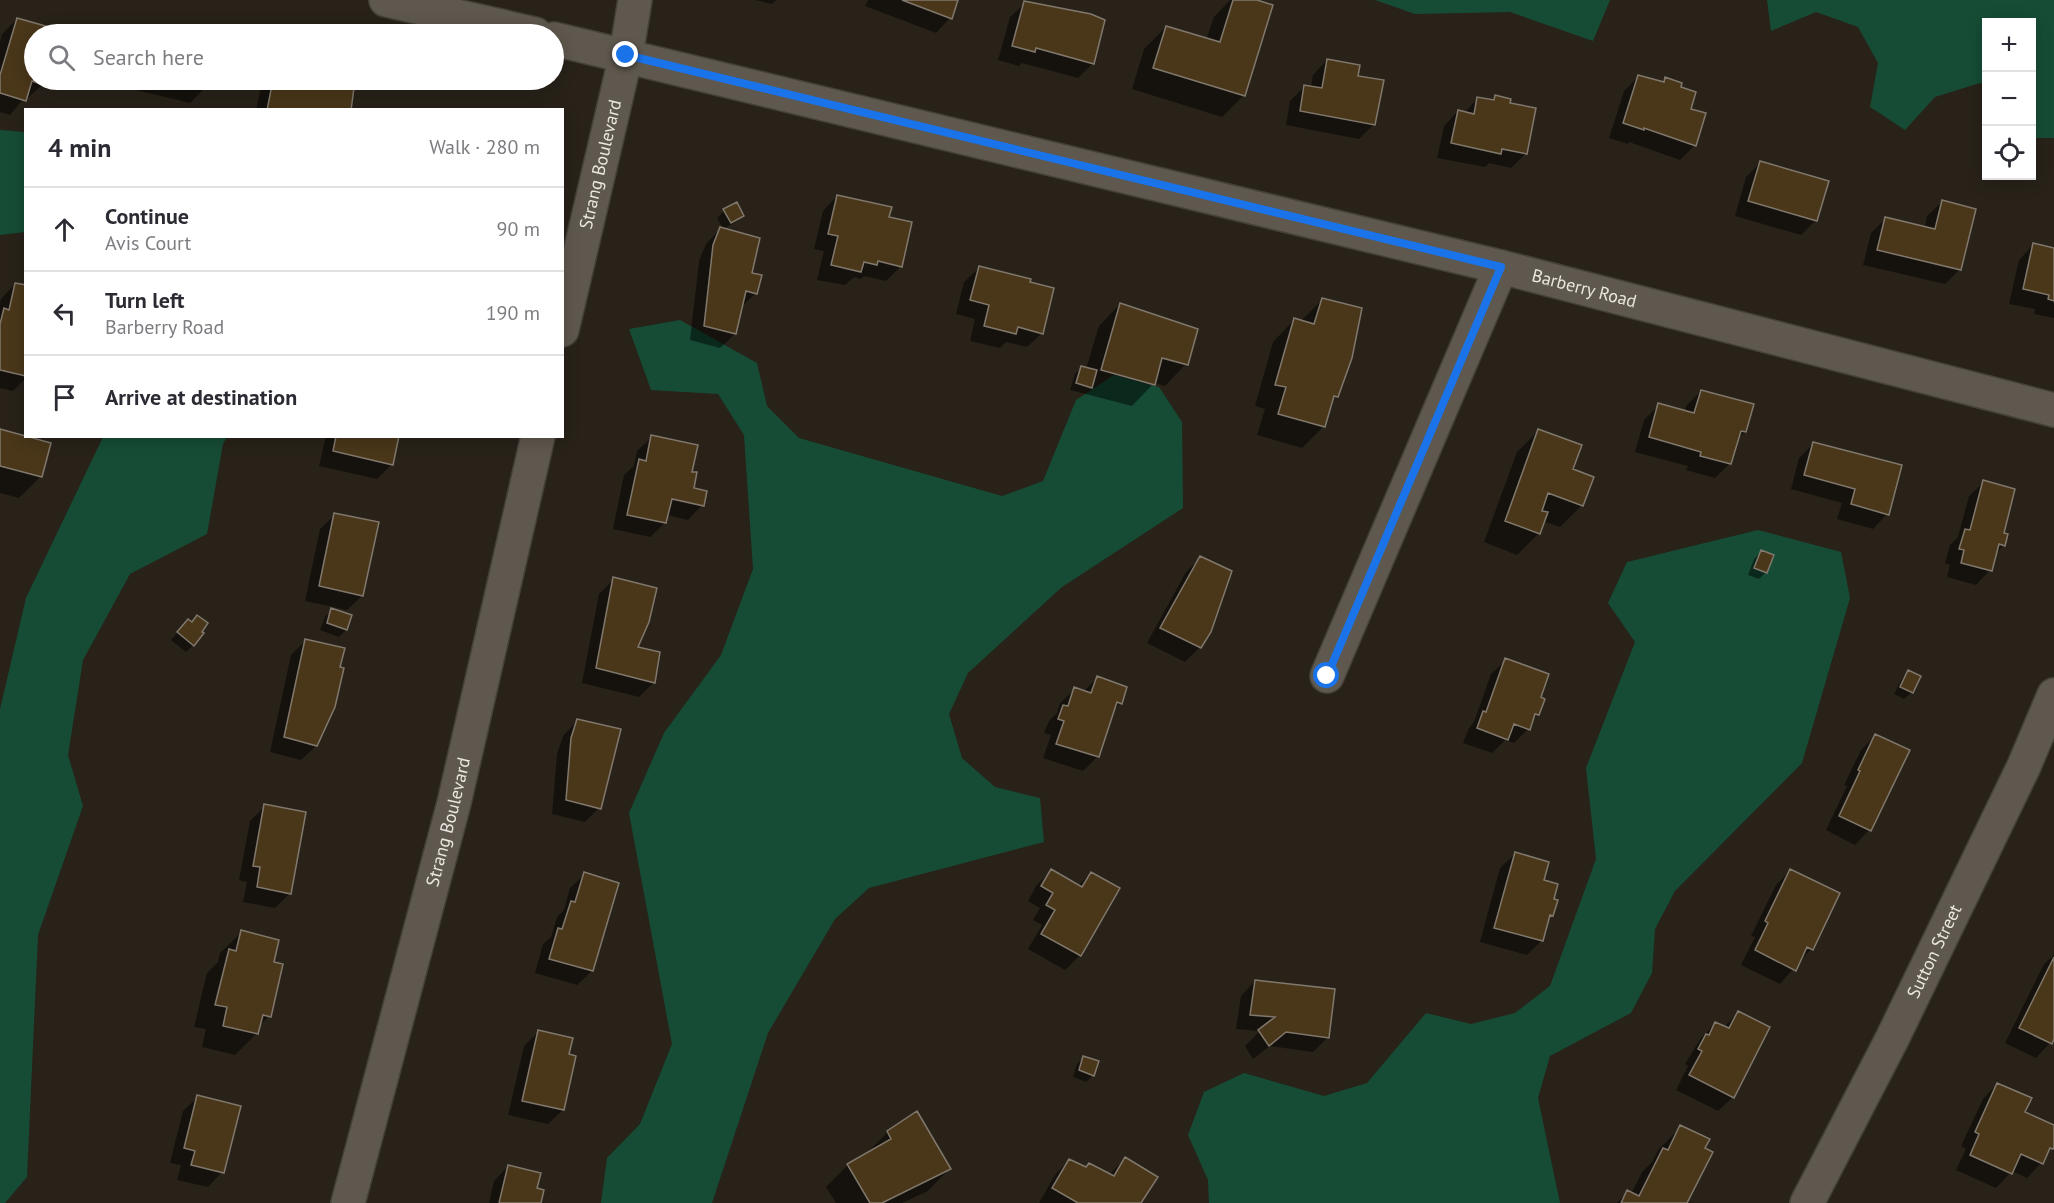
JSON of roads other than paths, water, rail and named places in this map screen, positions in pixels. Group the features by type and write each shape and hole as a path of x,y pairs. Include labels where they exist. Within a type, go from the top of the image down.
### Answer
{"street":[{"path":"386,0 491,24"},
{"name":"Strang Boulevard","path":"564,321 626,55 635,0"},
{"name":"Barberry Road","path":"564,41 1501,267 2054,410"},
{"path":"1327,676 1501,267"},
{"name":"Strang Boulevard","path":"348,1203 454,803 538,438"},
{"name":"Sutton Street","path":"1807,1203 1892,1040 2024,766 2054,695"}]}
